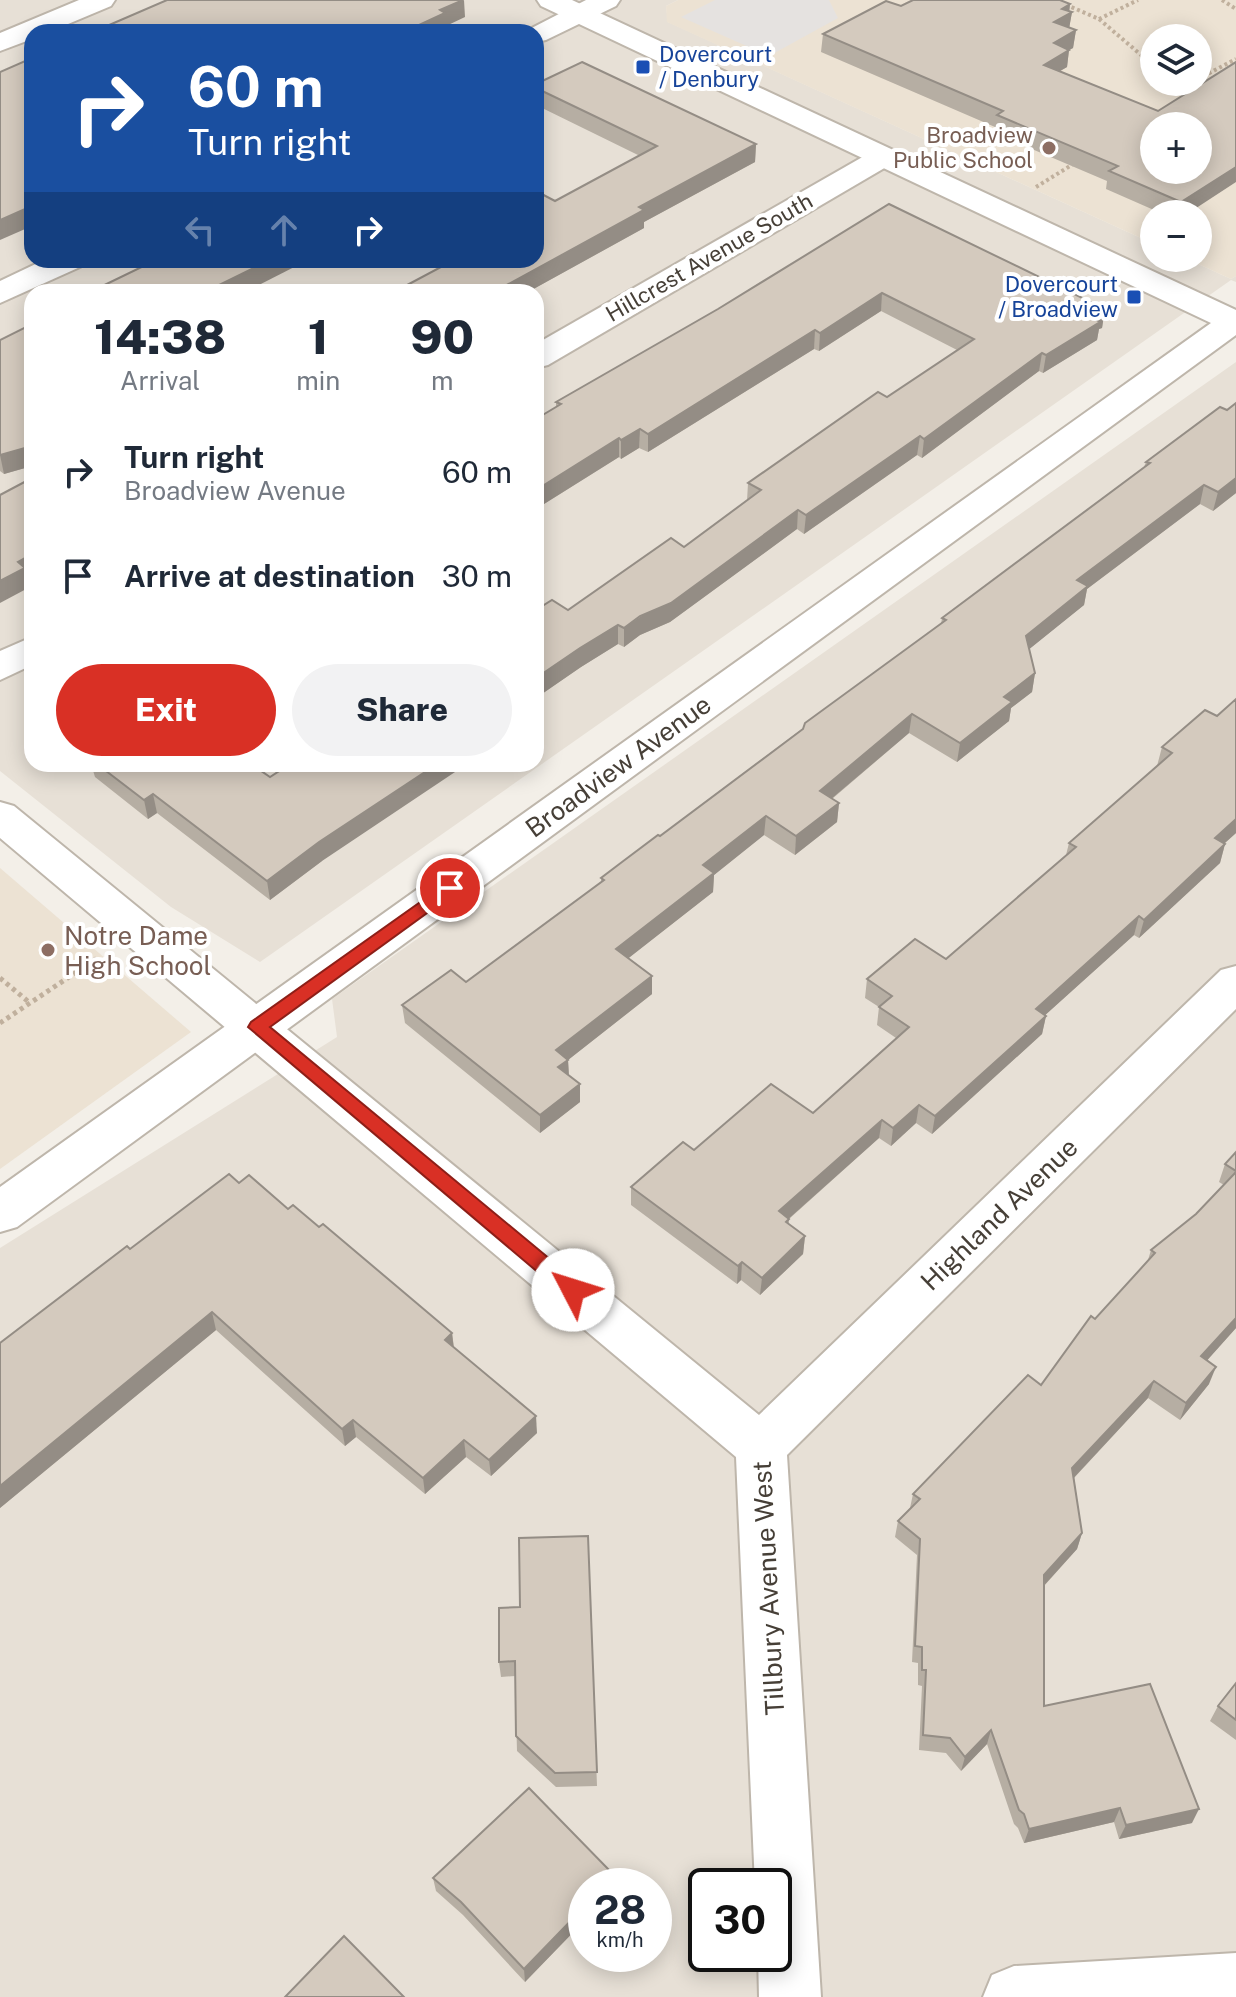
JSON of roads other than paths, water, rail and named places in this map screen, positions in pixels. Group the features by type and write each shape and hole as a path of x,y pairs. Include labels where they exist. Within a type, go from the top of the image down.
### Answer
{"street":[{"path":"45,24 102,0"},
{"path":"550,0 1236,321"},
{"path":"544,30 607,0"},
{"path":"0,43 24,33"},
{"name":"Hillcrest Avenue South","path":"544,353 883,157"},
{"path":"0,293 52,268"},
{"name":"Broadview Avenue","path":"0,1213 1236,321"},
{"path":"0,667 24,654"},
{"name":"Tillbury Avenue West","path":"0,816 761,1447 790,1997"},
{"name":"Highland Avenue","path":"761,1447 1236,982"},
{"path":"1014,1997 1236,1983"}],"place":[{"name":"Dovercourt / Denbury","path":"643,67"},
{"name":"Broadview Public School","path":"1049,148"},
{"name":"Dovercourt / Broadview","path":"1134,297"},
{"name":"Notre Dame High School","path":"48,950"}]}
